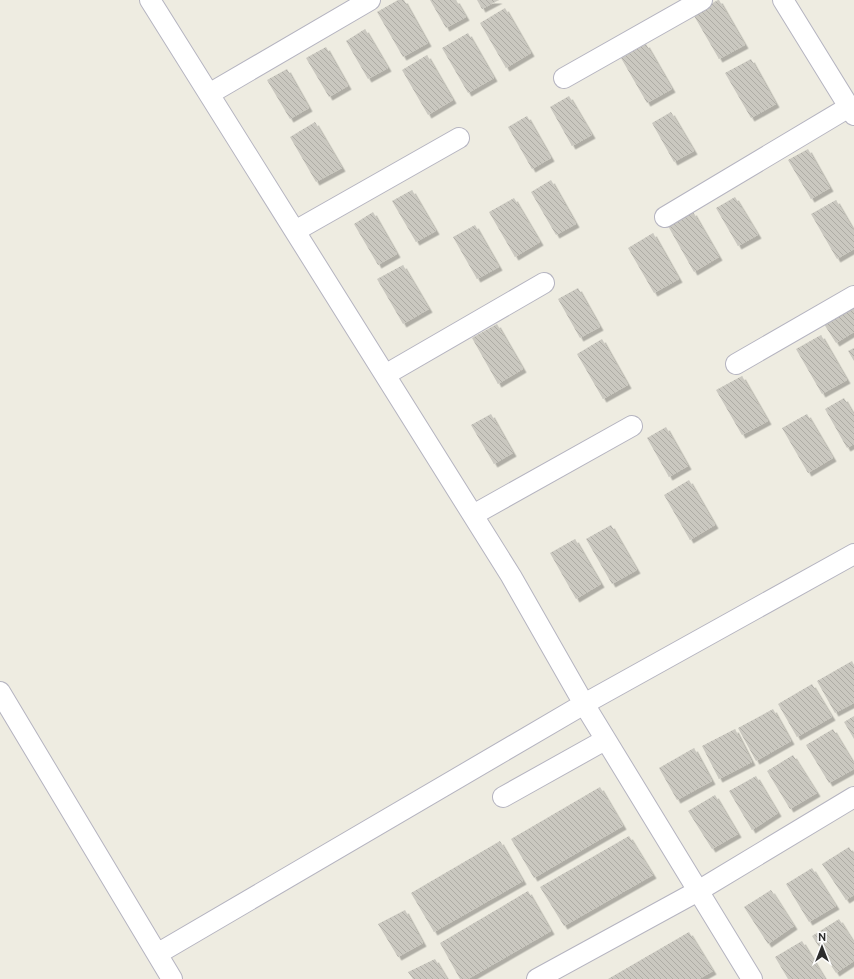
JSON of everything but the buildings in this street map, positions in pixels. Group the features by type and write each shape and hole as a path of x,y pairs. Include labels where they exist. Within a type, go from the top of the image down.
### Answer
{"street":[{"path":"150,0 511,576 584,704 752,979"},
{"path":"209,94 370,0"},
{"path":"564,78 702,0"},
{"path":"665,217 851,111 783,0"},
{"path":"295,231 459,138"},
{"path":"385,374 544,283"},
{"path":"736,364 854,296"},
{"path":"473,515 632,426"},
{"path":"157,954 584,704 854,554"},
{"path":"0,692 172,979"},
{"path":"503,797 606,740"},
{"path":"537,979 698,891 854,797"}]}
